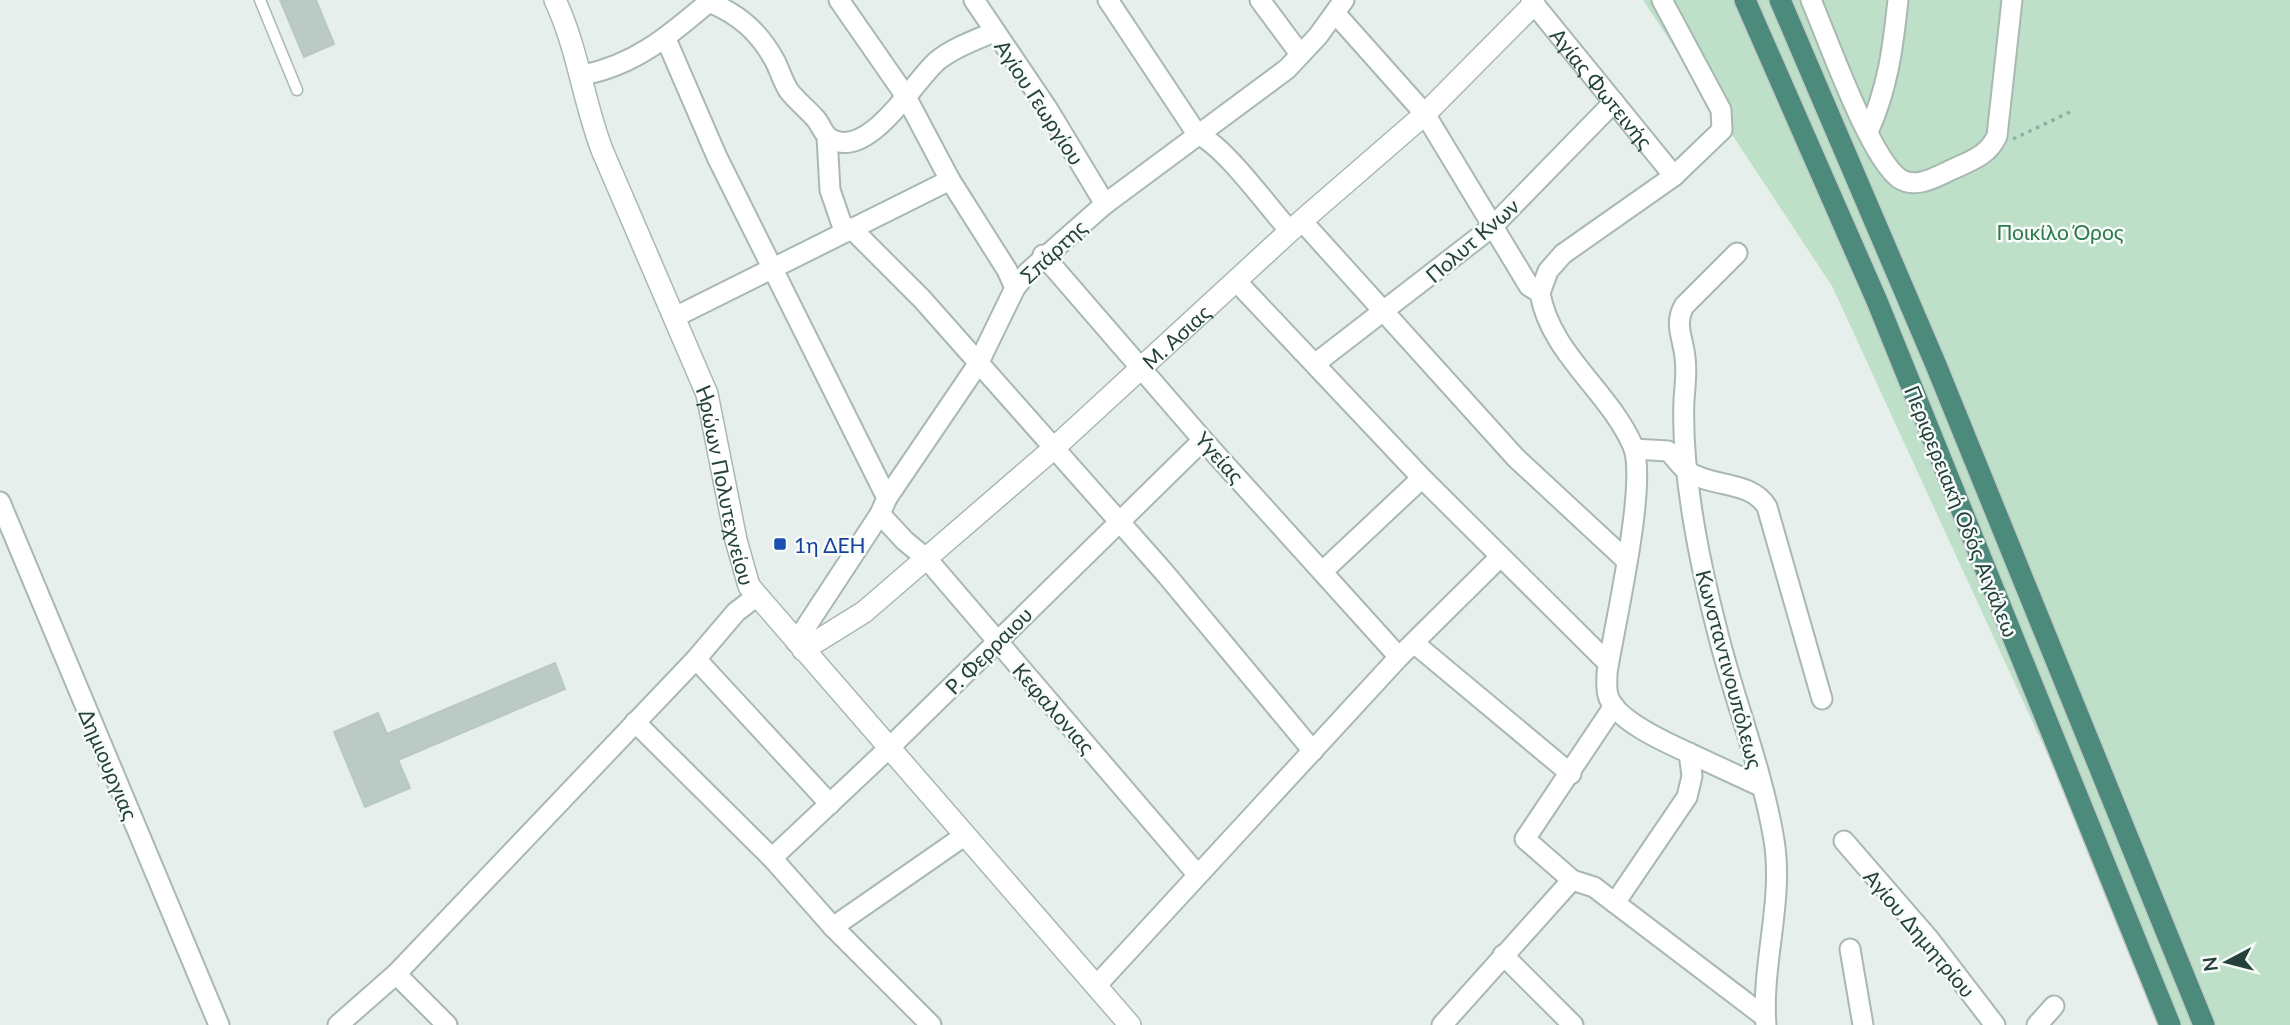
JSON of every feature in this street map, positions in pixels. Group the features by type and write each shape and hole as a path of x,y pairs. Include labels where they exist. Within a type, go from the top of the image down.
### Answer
{"highway":[{"name":"Περιφερειακή Οδός Αιγάλεω","path":"1745,0 1877,302 2171,1025"},
{"name":"Περιφερειακή Οδός Αιγάλεω","path":"1780,0 1936,365 2204,1025"}],"street":[{"name":"Ηρώων Πολυτεχνείου","path":"555,0 583,75 588,115 627,212 707,394 744,574 757,596 1096,986 1123,1022"},
{"path":"839,0 905,95 950,180 1007,270 1014,288"},
{"name":"Αγίου Γεωργίου","path":"974,0 1048,108 1105,204"},
{"path":"1108,0 1197,134 1207,138 1387,312 1516,458 1626,560"},
{"path":"1259,0 1300,54"},
{"path":"1662,0 1724,118 1722,130 1674,176 1563,254 1548,271 1540,293 1543,311 1553,331 1623,428 1634,449 1637,494 1608,663 1608,697 1614,706 1637,725 1760,786"},
{"path":"1811,0 1868,132 1889,167 1900,179 1913,183 1926,181 1982,155 1992,147 1997,136 2012,0"},
{"path":"1868,132 1889,73 1898,0"},
{"path":"583,75 633,60 666,39 710,1 745,21 760,37 789,90 818,121 827,137 830,190 842,225 853,230 922,299 1164,572 1313,751"},
{"name":"Αγίας Φωτεινής","path":"1533,2 1674,176"},
{"name":"Μ. Ασιας","path":"800,646 864,612 1053,449 1296,226 1424,114 1533,2"},
{"path":"1340,6 1424,114 1529,286 1540,293"},
{"name":"Σπάρτης","path":"800,646 884,506 978,364 1014,288 1043,256 1105,204 1267,85 1300,54 1340,6"},
{"path":"827,137 836,141 847,141 877,128 895,112 905,95 936,62 994,32"},
{"name":"Κεφαλονιας","path":"666,39 717,157 773,268 884,506 905,541 927,559 1197,874"},
{"name":"Πολυτ Κνων","path":"1316,363 1387,312 1492,227 1614,102"},
{"path":"675,317 950,180"},
{"name":"Κωνσταντινουπόλεως","path":"1737,254 1684,306 1678,316 1685,358 1683,430 1686,471 1717,632 1769,816 1777,864 1766,1021"},
{"name":"Υγείας","path":"1043,256 1142,366 1203,440 1399,657"},
{"path":"1237,282 1422,478 1608,663"},
{"name":"Ρ. Φερραιου","path":"772,858 889,748 996,640 1203,440"},
{"path":"1634,449 1668,451 1686,471 1719,484 1751,491 1761,498 1767,507 1822,699"},
{"path":"1323,570 1422,478"},
{"name":"Δημιουργιας","path":"0,502 219,1025"},
{"path":"1096,986 1399,657 1500,557"},
{"path":"338,1025 396,974 696,659 736,612 757,596"},
{"path":"1415,643 1571,774"},
{"path":"696,659 830,804"},
{"path":"1614,706 1525,839 1572,880 1594,887 1766,1021"},
{"path":"635,722 772,858 833,927 931,1025"},
{"path":"1615,903 1687,797 1692,776 1689,753"},
{"path":"833,927 964,835"},
{"name":"Αγίου Δημητρίου","path":"1844,841 1929,939 1995,1025"},
{"path":"1442,1025 1572,880"},
{"path":"1850,949 1863,1025"},
{"path":"1503,955 1573,1025"},
{"path":"396,974 447,1025"},
{"path":"2037,1025 2054,1006"}],"lane":[{"path":"260,0 297,90"}],"path":[{"path":"1992,147 2070,112"}],"green space":[{"name":"Ποικίλο Όρος","path":"1643,0 2290,0 2290,1025 2172,1025 1832,286"}],"building":[{"path":"280,0 316,0 334,44 304,57"},
{"path":"555,663 565,689 398,760 410,788 365,807 334,732 378,713 387,734"}],"place":[{"name":"1η ΔΕΗ","path":"780,544"}]}
